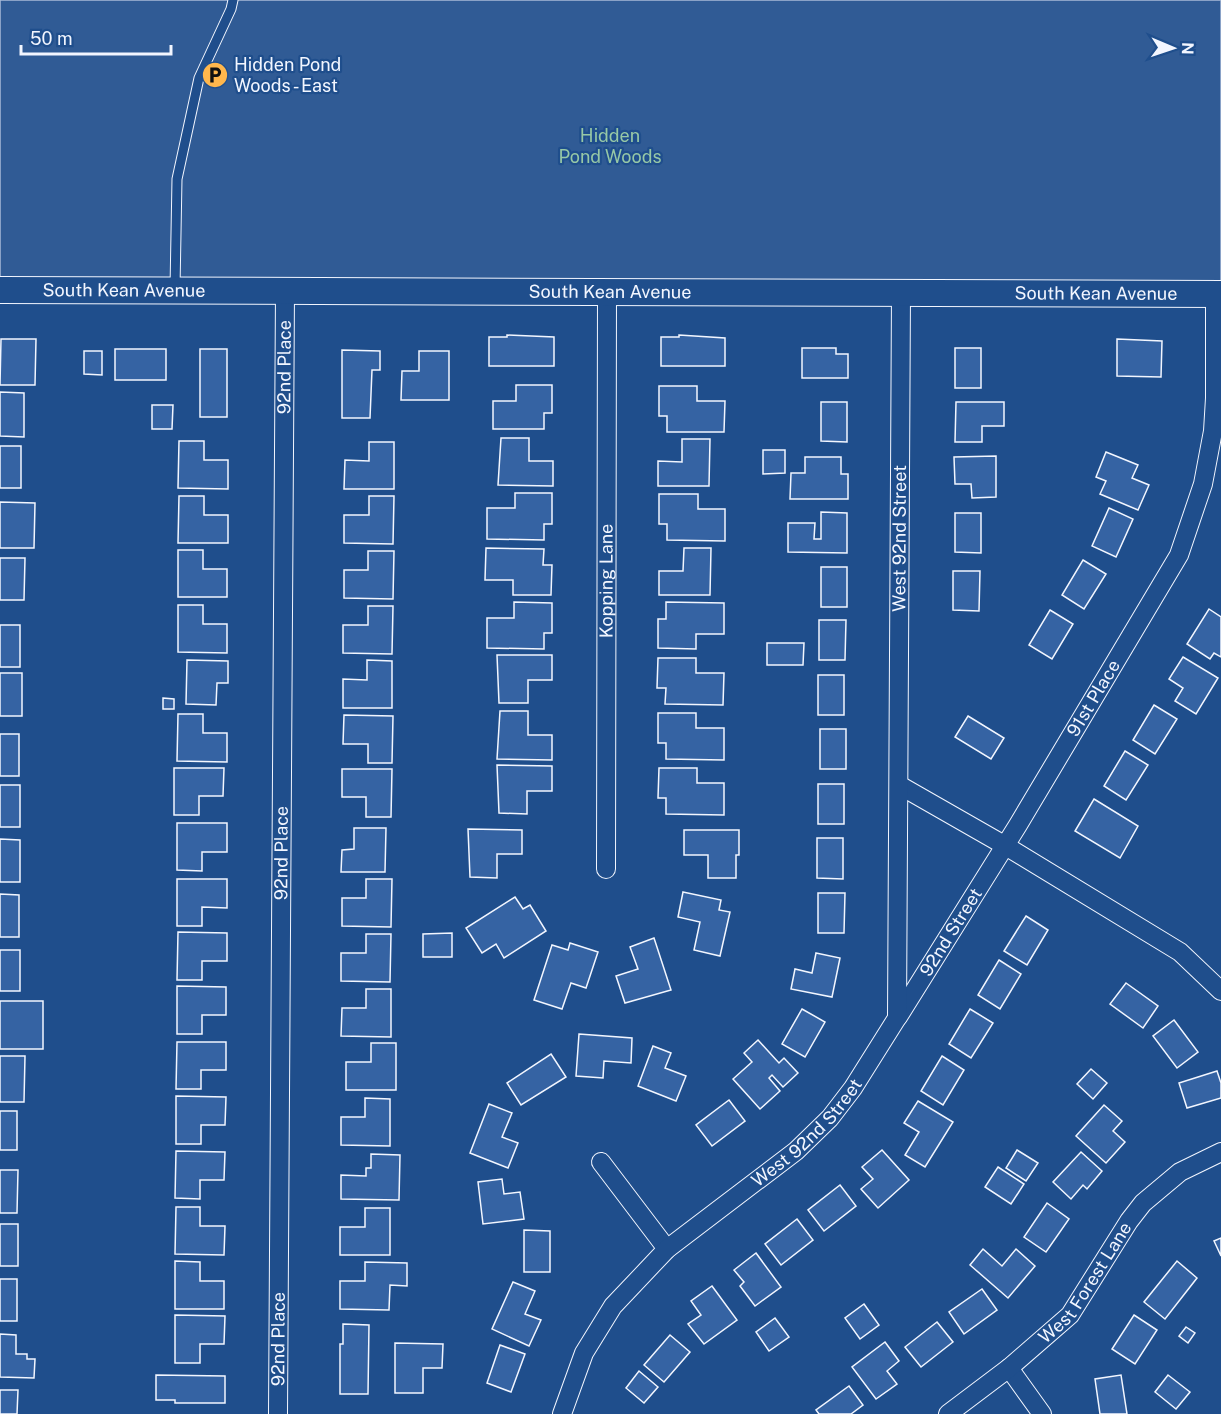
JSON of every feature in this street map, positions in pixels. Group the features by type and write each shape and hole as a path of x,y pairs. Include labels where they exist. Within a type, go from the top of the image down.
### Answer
{"street":[{"name":"South Kean Avenue","path":"0,290 1218,294"},
{"name":"92nd Place","path":"278,1414 285,291"},
{"name":"Kopping Lane","path":"606,869 607,292"},
{"name":"West 92nd Street","path":"562,1414 577,1368 613,1306 667,1249 796,1151 830,1118 853,1088 897,1018 901,293"},
{"name":"91st Place","path":"1004,845 1179,555 1203,484 1213,431 1218,294"},
{"path":"899,785 1004,845 1180,952 1221,991"},
{"name":"92nd Street","path":"897,1018 1004,845"},
{"name":"West Forest Lane","path":"948,1414 1009,1368 1070,1315 1129,1221 1143,1203 1180,1172 1221,1152"},
{"path":"601,1162 667,1249"},
{"path":"1009,1368 1042,1414"}],"lane":[{"path":"175,290 177,179 199,78 233,0"}],"shaded area":[{"name":"Hidden Pond Woods","path":"0,0 1221,0 1221,292 0,291"}],"building":[{"path":"507,335 554,337 554,366 489,366 489,337 507,337"},
{"path":"679,335 725,338 725,366 661,366 661,337 679,337"},
{"path":"1,339 36,339 35,385 0,385"},
{"path":"1117,339 1162,341 1161,377 1117,376"},
{"path":"802,348 836,348 836,354 848,354 848,378 802,378"},
{"path":"955,348 981,348 981,388 955,388"},
{"path":"115,349 166,349 166,380 115,380"},
{"path":"200,349 227,349 227,417 200,417"},
{"path":"342,350 380,351 380,370 372,370 370,418 342,418"},
{"path":"84,351 102,351 102,375 84,374"},
{"path":"419,351 449,351 449,400 401,400 402,371 419,371"},
{"path":"516,385 552,385 552,413 544,413 544,429 493,429 493,401 516,401"},
{"path":"659,386 697,386 697,401 725,401 724,432 667,432 667,416 659,416"},
{"path":"0,392 24,393 24,437 0,436"},
{"path":"821,402 847,402 847,442 821,441"},
{"path":"956,402 1004,402 1004,426 982,426 982,442 955,442"},
{"path":"152,405 173,405 172,429 152,429"},
{"path":"501,438 529,438 529,461 553,461 553,486 498,485"},
{"path":"682,439 710,439 709,486 658,486 658,461 682,462"},
{"path":"179,441 204,441 204,460 228,460 228,489 178,488"},
{"path":"369,442 394,442 394,489 344,489 345,460 369,461"},
{"path":"0,446 21,446 21,488 0,488"},
{"path":"763,450 785,450 785,473 763,474"},
{"path":"1106,452 1138,465 1132,478 1149,485 1138,510 1100,494 1106,481 1096,477"},
{"path":"996,456 996,497 972,498 971,484 955,484 954,457"},
{"path":"805,457 841,457 841,474 848,474 848,499 790,499 791,473 805,473"},
{"path":"515,493 552,493 552,524 544,524 544,540 487,539 487,508 515,508"},
{"path":"659,494 698,494 698,509 725,509 725,541 667,540 667,524 659,524"},
{"path":"179,496 204,496 204,515 228,515 228,543 178,543"},
{"path":"369,496 394,496 393,544 344,543 344,515 369,515"},
{"path":"0,502 35,503 34,548 0,548"},
{"path":"1109,508 1133,519 1116,557 1092,546"},
{"path":"821,512 847,513 847,553 788,552 788,523 815,523 814,539 821,539"},
{"path":"955,513 981,513 981,553 955,552"},
{"path":"486,548 544,549 543,565 552,565 551,595 513,595 513,580 485,580"},
{"path":"684,548 711,548 710,595 659,595 659,571 683,571"},
{"path":"178,550 203,550 203,569 227,569 227,597 178,597"},
{"path":"368,551 394,551 393,599 344,598 344,570 368,570"},
{"path":"0,558 25,558 24,600 0,600"},
{"path":"1083,560 1106,574 1084,609 1062,595"},
{"path":"821,567 847,567 847,607 821,607"},
{"path":"953,571 980,571 979,611 953,610"},
{"path":"514,602 552,603 552,633 544,633 544,649 487,648 487,618 514,618"},
{"path":"666,602 724,603 724,634 696,634 696,649 658,648 658,619 666,619"},
{"path":"178,605 203,605 203,624 227,624 227,653 178,652"},
{"path":"368,606 393,606 392,654 343,653 343,625 368,625"},
{"path":"1209,609 1221,617 1221,657 1214,653 1210,659 1187,644"},
{"path":"1050,610 1073,624 1052,659 1029,645"},
{"path":"819,620 846,620 845,660 819,660"},
{"path":"0,625 20,625 20,667 0,667"},
{"path":"767,643 804,643 803,665 767,665"},
{"path":"497,655 552,655 552,680 528,680 528,703 499,703"},
{"path":"1183,657 1218,678 1196,714 1175,701 1183,688 1169,679"},
{"path":"658,658 696,658 696,673 724,673 723,705 665,704 666,688 657,688"},
{"path":"187,660 228,661 228,683 217,683 216,705 186,704"},
{"path":"367,660 392,661 392,708 343,708 343,679 367,680"},
{"path":"0,673 22,673 22,716 0,716"},
{"path":"818,675 844,675 844,715 818,715"},
{"path":"163,698 174,699 174,709 163,709"},
{"path":"1154,705 1177,719 1155,754 1133,740"},
{"path":"500,711 528,711 528,735 552,735 552,760 497,759"},
{"path":"658,713 696,713 696,728 724,728 724,760 666,759 666,743 658,743"},
{"path":"178,714 203,714 203,733 227,733 227,762 177,761"},
{"path":"344,715 393,716 392,763 368,763 368,744 343,744"},
{"path":"968,716 1004,738 991,759 955,737"},
{"path":"820,729 846,729 846,769 820,769"},
{"path":"0,734 19,734 19,776 0,776"},
{"path":"1125,751 1148,765 1126,800 1104,786"},
{"path":"497,765 552,766 552,791 527,791 527,814 499,813"},
{"path":"174,768 224,768 223,796 199,796 199,815 174,815"},
{"path":"659,768 697,768 697,783 724,783 724,815 666,814 666,798 658,798"},
{"path":"342,769 392,769 391,817 366,817 366,797 342,797"},
{"path":"818,784 844,784 844,824 818,824"},
{"path":"0,785 20,785 20,827 0,827"},
{"path":"1094,799 1138,826 1120,858 1075,831"},
{"path":"177,823 227,823 227,852 202,852 202,871 177,870"},
{"path":"354,828 386,828 385,872 341,872 342,850 354,849"},
{"path":"468,829 522,830 522,854 497,854 497,878 470,877"},
{"path":"684,830 739,830 736,878 708,878 708,855 684,855"},
{"path":"817,838 843,838 843,879 817,878"},
{"path":"0,839 20,840 20,882 0,882"},
{"path":"177,879 227,879 227,908 202,907 202,926 177,926"},
{"path":"366,879 392,879 391,927 342,926 342,898 366,898"},
{"path":"683,892 721,900 719,910 730,912 720,956 694,950 700,922 678,917"},
{"path":"818,893 845,893 844,933 818,933"},
{"path":"0,894 19,895 19,937 0,937"},
{"path":"515,897 523,909 530,905 546,931 504,958 496,944 482,953 466,928"},
{"path":"1026,916 1048,930 1027,965 1004,951"},
{"path":"178,932 227,933 227,961 202,961 202,980 177,980"},
{"path":"452,933 452,957 423,957 423,934"},
{"path":"366,934 391,934 390,982 341,981 341,953 366,953"},
{"path":"654,938 671,990 625,1003 616,976 638,969 630,947"},
{"path":"570,943 598,952 586,988 571,983 562,1009 534,1000 552,945 568,950"},
{"path":"0,950 20,950 20,991 0,991"},
{"path":"816,953 840,958 832,997 791,989 795,969 812,973"},
{"path":"999,960 1021,974 1000,1009 978,995"},
{"path":"1126,983 1158,1006 1143,1028 1110,1004"},
{"path":"177,986 226,987 226,1015 202,1015 202,1034 177,1034"},
{"path":"366,989 391,989 391,1037 341,1036 342,1008 366,1008"},
{"path":"0,1001 43,1001 43,1049 0,1049"},
{"path":"802,1009 825,1022 805,1057 782,1044"},
{"path":"970,1009 993,1023 971,1058 949,1044"},
{"path":"1174,1020 1198,1052 1177,1068 1153,1036"},
{"path":"579,1034 632,1038 631,1063 604,1061 603,1078 576,1076"},
{"path":"758,1040 779,1063 784,1058 798,1073 783,1087 772,1075 769,1078 780,1091 760,1109 733,1079 752,1062 744,1053"},
{"path":"177,1042 226,1042 226,1070 201,1070 201,1089 176,1089"},
{"path":"371,1043 396,1043 396,1090 346,1090 346,1062 371,1062"},
{"path":"653,1046 671,1053 665,1068 686,1076 676,1101 638,1086"},
{"path":"551,1054 566,1077 521,1105 507,1083"},
{"path":"0,1056 25,1056 24,1102 0,1102"},
{"path":"942,1056 964,1070 943,1105 921,1091"},
{"path":"1091,1069 1107,1083 1093,1099 1077,1084"},
{"path":"1217,1071 1221,1083 1221,1098 1187,1108 1179,1083"},
{"path":"176,1096 226,1097 225,1125 201,1125 201,1144 176,1144"},
{"path":"365,1098 390,1099 390,1146 341,1145 341,1117 365,1117"},
{"path":"729,1100 745,1121 712,1146 696,1125"},
{"path":"918,1101 953,1122 925,1167 905,1155 919,1132 904,1123"},
{"path":"489,1104 512,1113 502,1137 518,1143 508,1168 470,1153"},
{"path":"1104,1105 1122,1121 1113,1131 1125,1142 1106,1163 1076,1136"},
{"path":"0,1111 17,1111 17,1150 0,1150"},
{"path":"882,1150 909,1180 878,1208 861,1189 873,1179 862,1167"},
{"path":"1017,1150 1038,1163 1026,1181 1006,1168"},
{"path":"176,1151 225,1152 224,1180 200,1180 200,1199 175,1198"},
{"path":"1081,1152 1102,1171 1087,1189 1083,1185 1071,1199 1053,1182"},
{"path":"371,1154 400,1155 399,1200 341,1199 341,1175 366,1176 366,1168 371,1168"},
{"path":"998,1167 1024,1184 1011,1204 985,1187"},
{"path":"0,1170 18,1170 17,1213 0,1213"},
{"path":"502,1179 504,1194 520,1192 524,1219 483,1224 478,1182"},
{"path":"840,1185 856,1206 824,1231 808,1210"},
{"path":"1047,1203 1069,1219 1046,1252 1024,1237"},
{"path":"176,1207 200,1207 200,1226 225,1226 224,1255 175,1254"},
{"path":"365,1208 390,1208 390,1255 340,1255 340,1227 365,1227"},
{"path":"797,1219 813,1240 781,1265 765,1244"},
{"path":"0,1224 18,1224 18,1266 0,1266"},
{"path":"524,1230 550,1231 550,1272 524,1272"},
{"path":"1221,1238 1221,1256 1214,1241"},
{"path":"983,1249 1002,1266 1016,1249 1035,1266 1008,1298 970,1265"},
{"path":"756,1253 781,1287 755,1306 740,1286 744,1282 734,1270"},
{"path":"175,1261 200,1262 200,1281 224,1281 224,1309 175,1309"},
{"path":"1177,1261 1197,1278 1165,1319 1144,1302"},
{"path":"365,1262 407,1263 407,1286 390,1285 389,1310 340,1309 340,1281 365,1281"},
{"path":"0,1279 17,1279 17,1321 0,1321"},
{"path":"513,1282 535,1291 525,1314 541,1320 529,1346 492,1329"},
{"path":"712,1286 737,1320 704,1344 688,1324 701,1315 691,1301"},
{"path":"982,1289 997,1310 964,1334 949,1312"},
{"path":"864,1304 879,1325 860,1339 845,1318"},
{"path":"175,1315 225,1316 224,1344 200,1344 200,1363 175,1363"},
{"path":"1134,1315 1157,1330 1135,1364 1112,1349"},
{"path":"775,1318 789,1337 769,1351 756,1332"},
{"path":"937,1322 953,1342 921,1367 905,1347"},
{"path":"343,1324 369,1325 368,1394 340,1394 340,1344 343,1344"},
{"path":"1186,1327 1195,1333 1188,1343 1179,1336"},
{"path":"0,1334 16,1335 16,1354 27,1354 27,1359 35,1359 34,1378 0,1377"},
{"path":"670,1335 690,1352 664,1382 644,1365"},
{"path":"885,1342 899,1361 887,1371 897,1384 876,1399 852,1367"},
{"path":"395,1343 443,1344 442,1368 423,1368 423,1393 395,1393"},
{"path":"500,1345 525,1354 511,1392 487,1383"},
{"path":"639,1371 658,1387 644,1403 626,1388"},
{"path":"156,1375 225,1376 225,1403 175,1403 175,1400 156,1400"},
{"path":"1121,1375 1127,1414 1100,1414 1095,1379"},
{"path":"1168,1375 1190,1392 1176,1409 1155,1392"},
{"path":"849,1386 863,1405 851,1414 819,1414 816,1410"},
{"path":"0,1390 18,1390 17,1414 0,1414"}],"place":[{"name":"Hidden Pond Woods - East","path":"215,75"}]}
